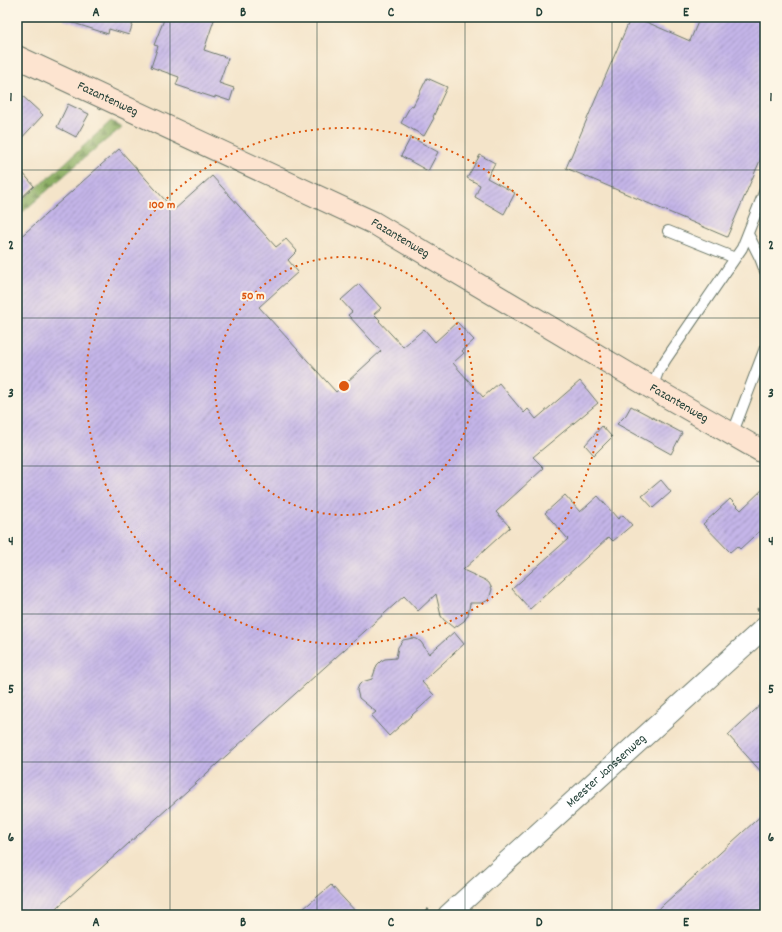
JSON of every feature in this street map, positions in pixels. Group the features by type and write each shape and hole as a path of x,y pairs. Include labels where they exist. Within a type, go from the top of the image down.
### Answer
{"street":[{"name":"Fazantenweg","path":"17,57 374,223 652,388 765,453"},
{"name":"Meester Janssenweg","path":"448,915 765,627"}],"lane":[{"path":"652,388 658,372 666,359 742,248 765,190"},
{"path":"668,231 735,258"},
{"path":"748,234 765,271"},
{"path":"732,435 765,348"}],"green space":[{"path":"111,121 122,127 17,217 17,204 53,174"}],"building":[{"path":"64,17 135,17 129,35 109,29 108,34 64,20"},
{"path":"165,17 215,17 204,50 228,58 219,83 234,88 230,101 215,96 215,98 176,85 179,77 151,67 158,46 154,45"},
{"path":"631,17 635,17 690,41 700,17 765,17 765,149 727,237 566,168"},
{"path":"427,78 447,87 433,117 434,118 424,136 401,123 411,105 413,106"},
{"path":"17,91 43,115 17,143"},
{"path":"68,104 89,114 76,137 57,127"},
{"path":"411,137 438,152 428,171 401,156"},
{"path":"119,149 174,210 212,176 276,247 286,239 297,251 288,260 298,272 259,307 336,392 381,351 348,315 352,312 341,300 359,284 381,308 374,314 403,347 424,329 435,342 457,322 474,340 462,351 464,353 453,363 483,397 499,383 524,413 528,409 536,419 580,381 598,403 533,457 544,468 496,512 510,527 463,570 489,583 492,589 488,600 483,603 470,603 468,615 464,621 454,628 441,616 436,594 418,611 404,596 49,915 17,915 17,240"},
{"path":"480,155 495,163 487,178 515,193 504,214 475,197 480,185 467,178"},
{"path":"17,166 34,186 17,202"},
{"path":"631,406 682,433 671,454 617,424 626,415"},
{"path":"602,426 612,437 594,455 585,445"},
{"path":"661,480 671,492 653,508 642,496"},
{"path":"765,487 765,526 740,549 737,546 730,552 703,524 730,499 741,510"},
{"path":"565,495 580,512 598,496 618,519 623,515 632,525 613,541 609,537 530,609 512,589 568,539 545,513"},
{"path":"454,632 464,644 422,682 434,695 389,736 371,716 376,712 359,698 357,690 359,685 362,682 372,679 377,665 381,661 396,658 398,647 403,640 413,638 417,639 421,642 429,654"},
{"path":"765,701 765,776 728,735"},
{"path":"765,812 765,915 652,915"},
{"path":"331,885 359,915 296,915"}]}
